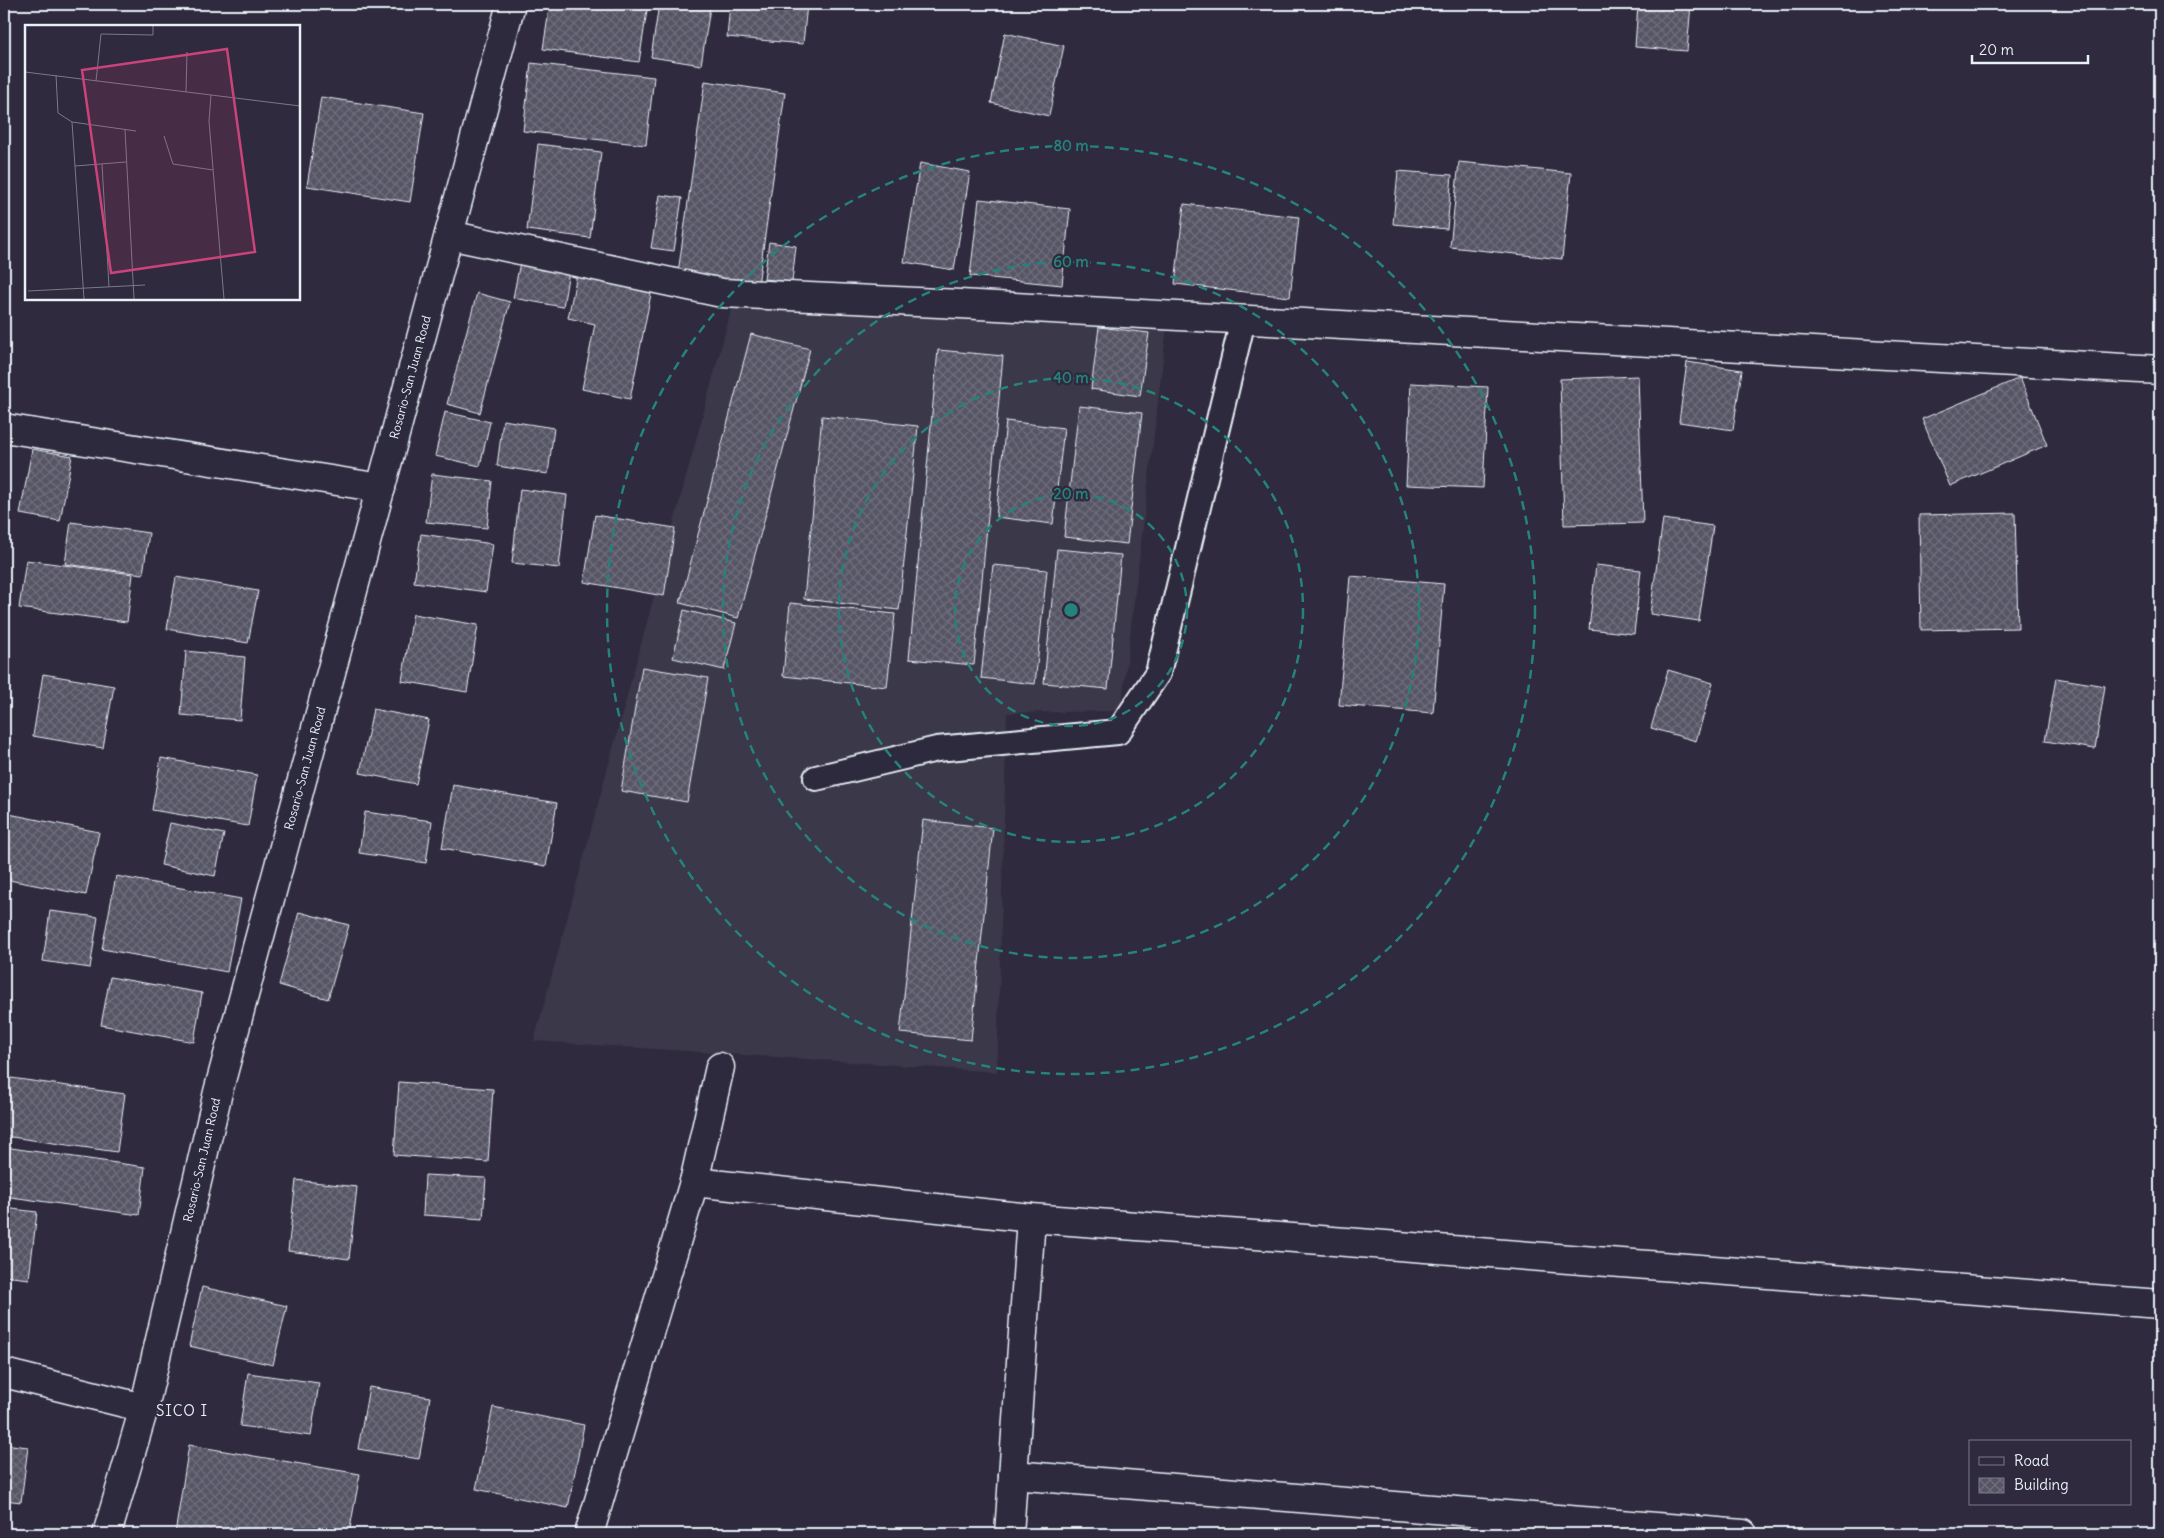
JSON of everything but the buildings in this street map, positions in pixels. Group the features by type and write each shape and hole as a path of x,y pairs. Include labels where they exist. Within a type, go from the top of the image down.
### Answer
{"street":[{"name":"Rosario-San Juan Road","path":"107,1534 144,1408 218,1092 511,4"},
{"path":"449,235 722,293 2160,370"},
{"path":"4,428 381,488"},
{"path":"589,1534 694,1182 720,1067"},
{"path":"694,1182 1031,1218 2160,1304"},
{"path":"1009,1534 1031,1218"},
{"path":"4,1373 144,1408"},
{"path":"1013,1475 1743,1534"}],"lane":[{"path":"816,778 937,749 1118,732 1158,673 1243,320"}],"shaded area":[{"path":"734,299 1167,327 1121,711 1007,713 997,1072 534,1041"}],"district":[{"name":"SICO I","path":"182,1411"}]}
